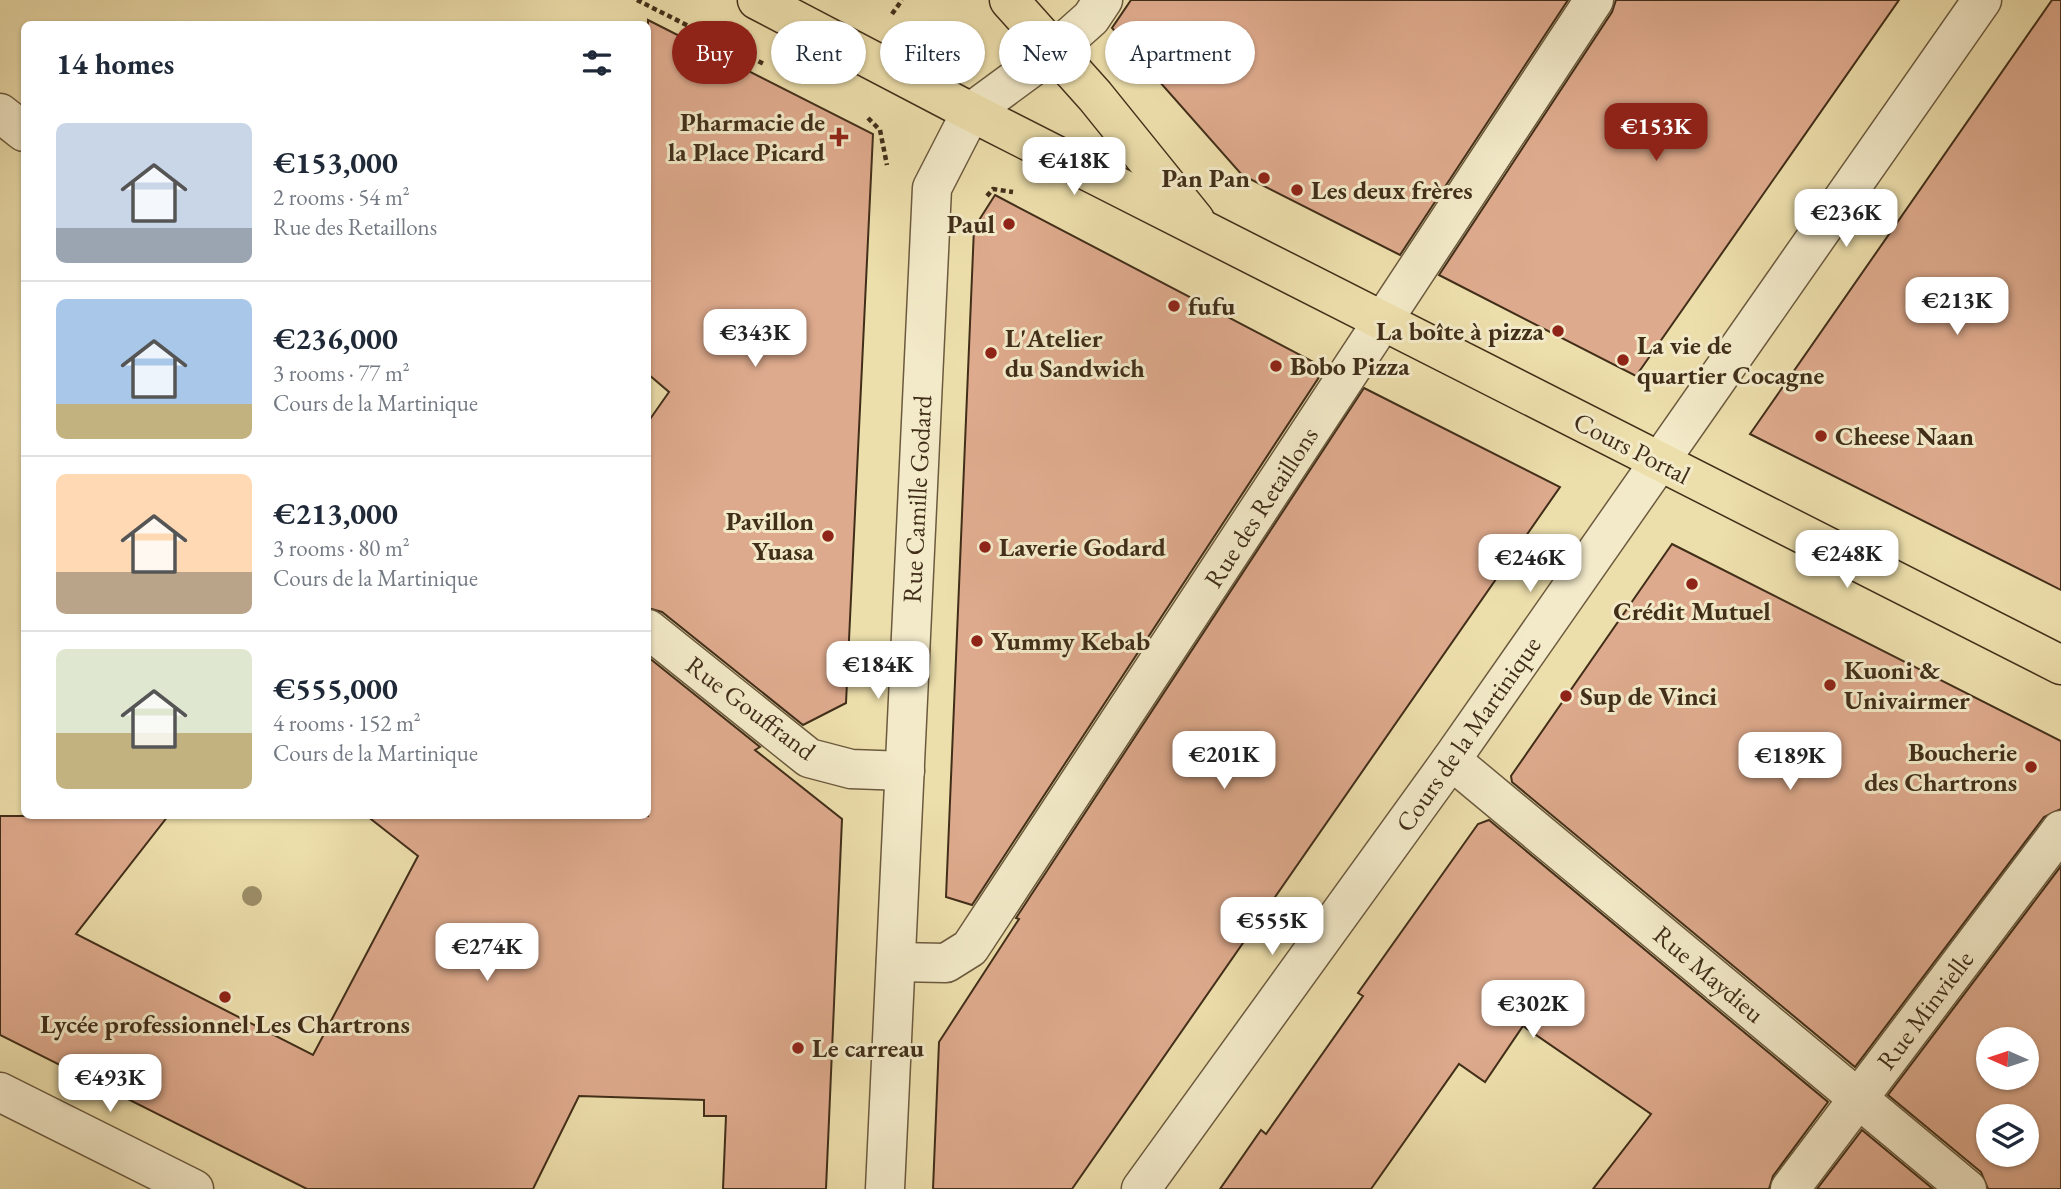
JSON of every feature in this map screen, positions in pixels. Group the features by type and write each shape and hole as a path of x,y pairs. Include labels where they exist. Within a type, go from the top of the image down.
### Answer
{"main road":[{"name":"Cours Portal","path":"757,0 1202,230 2061,665"},
{"name":"Cours Portal","path":"1009,0 1028,21"},
{"name":"Cours Portal","path":"1083,84 1126,133 1202,230"}],"street":[{"path":"1088,21 1103,0"},
{"name":"Rue des Retaillons","path":"896,962 946,963 970,948 1594,0"},
{"name":"Cours de la Martinique","path":"1141,1189 1451,760 1982,0"},
{"path":"971,112 1009,84"},
{"name":"Rue Camille Godard","path":"885,1189 932,188 971,112"},
{"path":"0,113 21,130"},
{"name":"Rue Gouffrand","path":"651,631 809,758 851,769 905,771"},
{"name":"Rue Maydieu","path":"1451,760 1967,1189"},
{"name":"Rue Minvielle","path":"1790,1189 2061,830"},
{"path":"0,1092 194,1189"}],"path":[{"path":"636,0 770,67"},
{"path":"861,114 880,130 884,164 932,188"}],"building":[{"path":"1131,0 1568,0 1400,255 1242,175 1162,84 1255,84 1255,21 1117,21"},
{"path":"1616,0 1899,0 1636,376 1439,275 1612,12"},
{"path":"2052,0 2061,0 2061,590 1750,434"},
{"path":"651,22 672,32 672,84 757,84 757,75 873,134 846,703 803,725 662,612 651,609 651,418 669,392 651,377"},
{"path":"995,195 1325,368 972,905 946,897 974,228"},
{"path":"1364,388 1560,487 1072,1189 933,1189 939,1042 1019,919 1016,918"},
{"path":"1672,544 2061,741 2061,809 2044,817 1855,1067 1512,782 1511,776"},
{"path":"651,659 760,747 755,750 842,819 826,1189 723,1189 726,1116 704,1116 704,1100 579,1096 533,1189 307,1189 0,1035 0,816 21,816 21,819 166,819 76,934 313,1055 418,856 371,819 651,819"},
{"path":"1489,820 1828,1102 1773,1176 1769,1189 1593,1189 1651,1114 1523,1026 1485,1082 1459,1064 1371,1189 1220,1189 1261,1130 1266,1134 1363,996 1358,993 1478,824"},
{"path":"2061,866 2061,1189 1988,1189 1981,1172 1888,1095"},
{"path":"1862,1130 1933,1189 1817,1189"}],"place":[{"name":"Pharmacie de la Place Picard","path":"839,137"},
{"name":"Pan Pan","path":"1264,178"},
{"name":"Les deux frères","path":"1297,190"},
{"name":"Paul","path":"1009,224"},
{"name":"fufu","path":"1174,306"},
{"name":"La boîte à pizza","path":"1558,331"},
{"name":"L'Atelier du Sandwich","path":"991,353"},
{"name":"La vie de quartier Cocagne","path":"1623,360"},
{"name":"Bobo Pizza","path":"1276,366"},
{"name":"Cheese Naan","path":"1821,436"},
{"name":"Pavillon Yuasa","path":"828,536"},
{"name":"Laverie Godard","path":"985,547"},
{"name":"Crédit Mutuel","path":"1692,584"},
{"name":"Yummy Kebab","path":"977,641"},
{"name":"Kuoni & Univairmer","path":"1830,685"},
{"name":"Sup de Vinci","path":"1566,696"},
{"name":"Boucherie des Chartrons","path":"2031,767"},
{"name":"Lycée professionnel Les Chartrons","path":"225,997"},
{"name":"Le carreau","path":"798,1048"}]}
